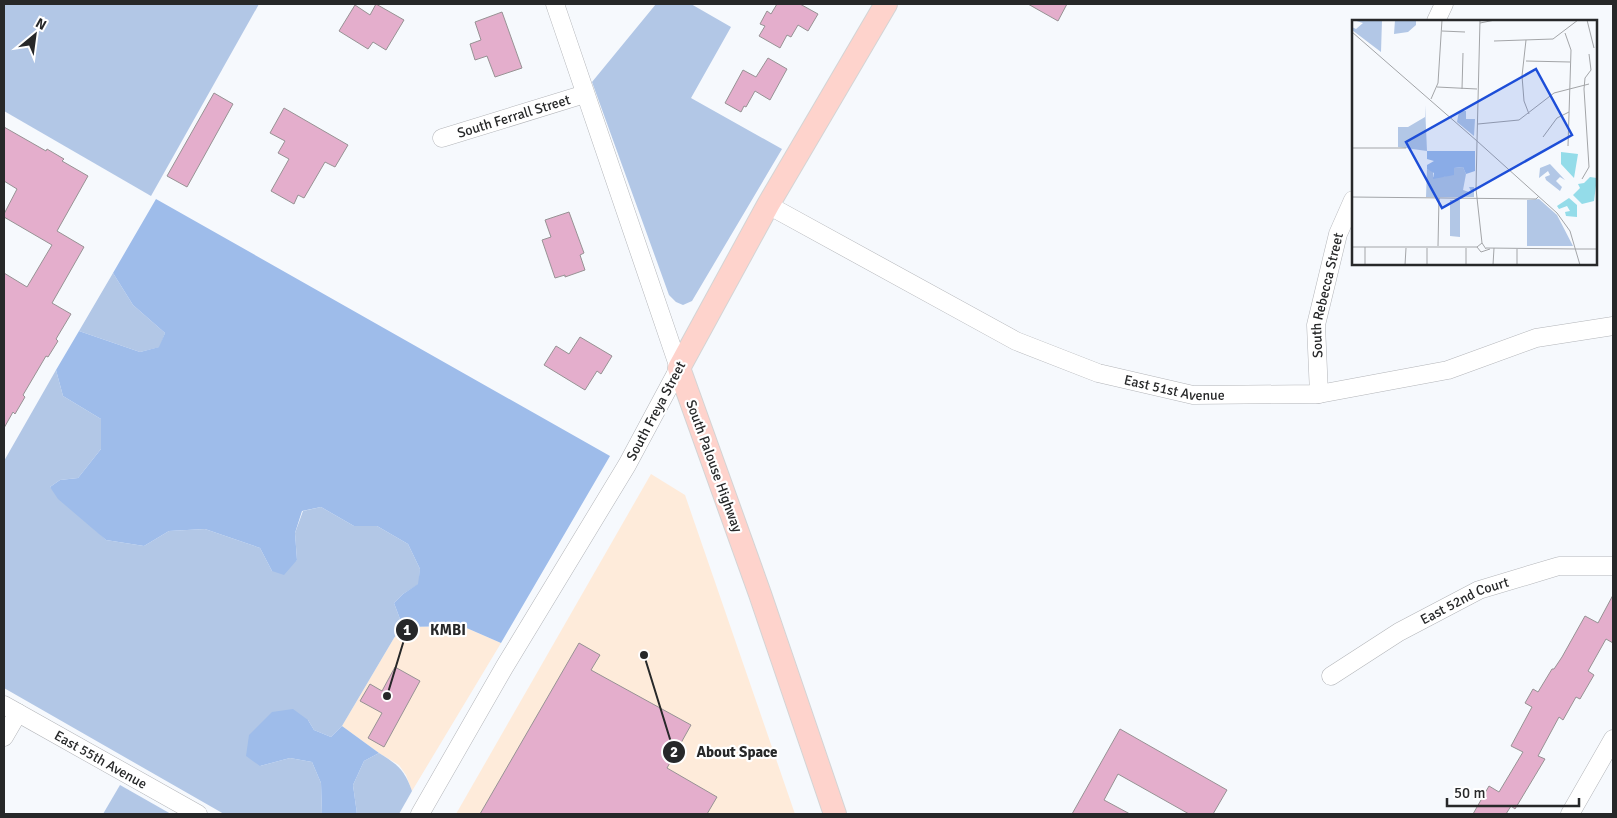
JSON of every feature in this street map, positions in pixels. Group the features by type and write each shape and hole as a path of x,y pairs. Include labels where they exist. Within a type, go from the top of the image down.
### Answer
{"main road":[{"name":"South Freya Street","path":"679,368 768,205 886,4"},
{"name":"South Palouse Highway","path":"679,368 760,594 835,814"}],"street":[{"name":"South Palouse Highway","path":"555,4 679,368"},
{"path":"1436,20 1444,4"},
{"name":"South Ferrall Street","path":"442,138 585,94"},
{"name":"South Rebecca Street","path":"1319,394 1316,325 1338,234 1352,202"},
{"name":"East 51st Avenue","path":"768,205 1016,341 1098,373 1193,394 1319,394 1448,370 1536,338 1613,326"},
{"name":"South Freya Street","path":"420,814 505,666 627,465 679,368"},
{"name":"East 52nd Court","path":"1331,676 1399,632 1479,590 1559,566 1613,566"},
{"path":"4,737 11,709"},
{"name":"East 55th Avenue","path":"11,709 198,814"},
{"path":"1570,814 1613,739"}],"shaded area":[{"path":"4,4 259,4 151,196 4,111"},
{"path":"656,4 691,4 731,27 691,98 782,149 692,301 683,305 676,302 669,295 592,82"},
{"path":"156,199 610,456 501,643 462,626 403,627 394,603 418,584 420,569 408,544 377,526 354,526 321,507 302,511 295,533 297,560 284,575 272,571 260,548 205,529 169,531 144,546 106,540 58,499 50,487 60,480 78,478 101,449 101,419 63,396 56,370 79,331 140,352 159,347 165,333 133,305 113,273"},
{"path":"113,273 133,305 165,333 160,347 140,352 79,331"},
{"path":"56,370 63,396 101,419 101,449 78,478 60,480 50,487 106,540 144,546 169,531 205,529 260,548 272,571 297,560 295,533 303,511 321,507 354,526 377,526 408,544 420,569 419,584 403,594 394,603 403,627 394,638 342,726 331,737 314,730 308,720 260,766 290,758 312,762 321,783 322,814 224,814 4,688 4,461"},
{"path":"651,474 685,495 795,814 456,814"},
{"path":"462,626 501,643 412,791 406,775 399,765 342,726 394,638 403,627"},
{"path":"293,709 308,720 314,730 331,737 342,726 379,753 364,761 353,785 357,814 322,814 321,783 312,762 290,758 260,766 246,756 249,735 272,712"},
{"path":"379,753 400,768 412,791 399,814 357,814 353,785 364,761"},
{"path":"120,785 171,814 103,814"}],"building":[{"path":"376,4 404,20 386,50 373,42 368,49 339,31 355,5 370,15"},
{"path":"777,4 800,4 818,14 808,31 798,25 791,37 787,35 780,48 759,36 765,26 760,24 767,11 771,14"},
{"path":"1028,4 1067,4 1058,21"},
{"path":"502,12 522,68 495,77 487,56 475,60 470,44 481,40 475,22"},
{"path":"768,58 787,69 770,100 755,91 741,112 725,103 743,70 756,77"},
{"path":"214,93 233,104 187,187 167,176"},
{"path":"284,108 348,145 335,167 325,162 304,198 298,195 294,204 271,191 289,159 278,153 285,141 270,133"},
{"path":"4,127 46,151 47,149 64,159 62,161 88,176 57,231 84,247 52,303 71,314 56,339 58,341 48,357 46,356 23,395 25,397 15,414 13,412 4,428 4,273 27,287 52,245 4,217 17,189 4,181"},
{"path":"569,212 584,253 580,255 585,270 565,277 565,275 555,278 542,240 551,237 545,220"},
{"path":"580,337 612,356 601,374 597,371 585,390 544,365 556,346 569,354"},
{"path":"1613,595 1613,643 1606,639 1588,671 1594,675 1580,699 1576,697 1563,720 1559,717 1538,756 1545,759 1515,809 1511,806 1506,814 1473,814 1489,786 1499,792 1523,752 1511,746 1532,707 1525,703 1533,689 1538,692 1562,657 1585,616 1598,623"},
{"path":"579,643 600,655 591,670 691,725 667,768 717,797 707,814 480,814"},
{"path":"395,667 420,681 384,747 368,738 382,713 360,701 370,684 382,691"},
{"path":"1120,729 1227,790 1213,814 1189,814 1118,774 1104,800 1130,814 1072,814"}],"place":[{"name":"About Space","path":"644,655"},
{"name":"KMBI","path":"387,696"}]}
